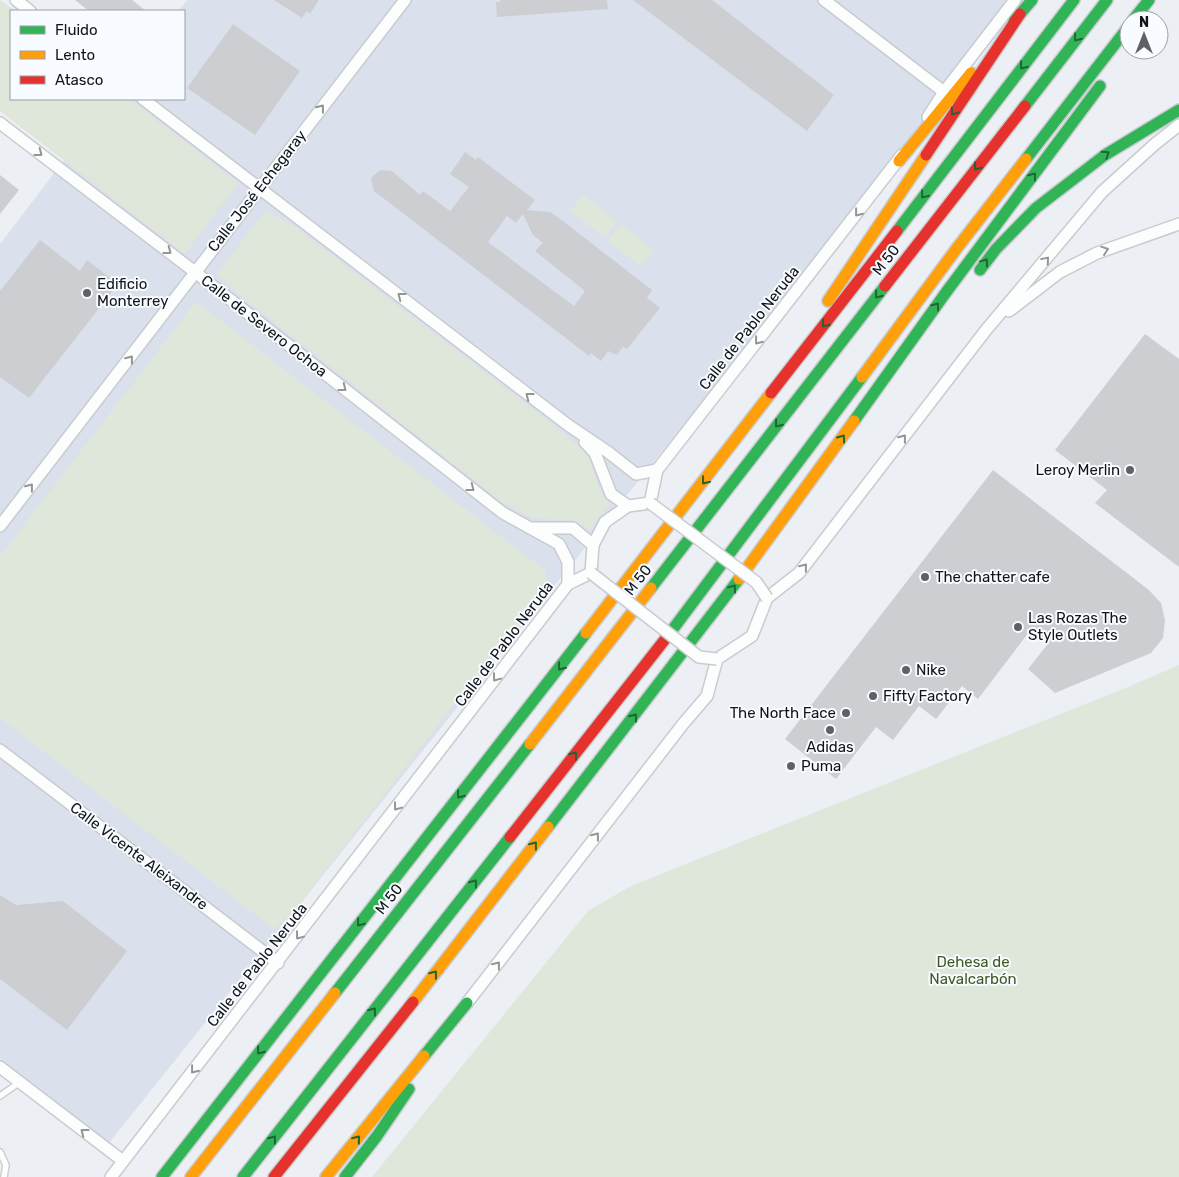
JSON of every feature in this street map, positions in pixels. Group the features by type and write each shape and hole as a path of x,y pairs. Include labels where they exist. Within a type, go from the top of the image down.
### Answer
{"main road":[{"path":"898,161 1032,0"},
{"path":"162,1177 725,454 1074,0"},
{"name":"M 50","path":"191,1177 1107,0"},
{"path":"725,454 1020,14"},
{"path":"243,1177 702,592 957,248 1119,39"},
{"path":"274,1177 397,1022 752,563 947,291 1106,78"},
{"path":"974,278 996,249 1036,208 1105,155 1179,110"},
{"path":"752,563 838,460 900,376"},
{"path":"326,1177 467,1003"},
{"path":"345,1177 377,1136 467,1003"},
{"path":"302,1161 397,1022"}],"street":[{"path":"16,0 29,10"},
{"name":"Calle José Echegaray","path":"0,526 166,313 259,188 405,0"},
{"path":"824,0 944,92"},
{"name":"Calle de Pablo Neruda","path":"650,503 657,470 898,161 944,92 1015,0"},
{"path":"144,100 568,425 636,474 657,470"},
{"name":"Calle de Severo Ochoa","path":"0,123 195,272 503,513 559,544 568,562 568,584"},
{"path":"467,1003 683,724 707,696 717,660 752,636 767,598 799,573 992,324 1102,192 1179,125"},
{"path":"992,324 1060,272 1097,253 1179,224"},
{"path":"568,425 595,453 611,494 628,506"},
{"path":"717,660 699,657 591,573 593,545 604,522 628,506 650,503 756,582 767,598"},
{"name":"Calle de Severo Ochoa","path":"529,528 573,528 593,545"},
{"name":"Calle de Pablo Neruda","path":"112,1177 568,584 591,573"},
{"name":"Calle Vicente Aleixandre","path":"0,750 278,963"},
{"path":"0,1067 123,1161"}],"lane":[{"path":"0,1096 20,1082"},
{"path":"0,1152 6,1165 4,1177"}],"shaded area":[{"path":"187,0 1013,0 895,160 109,1143 0,1059 0,244 110,100 185,100 185,10 180,10"}],"green space":[{"path":"0,0 14,10 10,10 10,100 130,100 238,183 185,254 0,111"},
{"path":"583,195 617,221 605,238 570,211"},
{"path":"265,211 292,225 557,428 587,454 600,491 610,505 599,516 590,530 572,520 532,518 503,503 240,295 217,274"},
{"path":"621,224 654,250 641,267 608,241"},
{"path":"198,303 546,571 545,587 293,912 274,929 0,718 0,556 194,304"},
{"name":"Dehesa de Navalcarbón","path":"1179,665 1179,1177 372,1177 588,911 631,886"}],"building":[{"path":"75,0 132,0 145,10 88,10"},
{"path":"274,0 319,0 310,14 307,11 302,18"},
{"path":"500,0 607,0 608,9 497,17 496,2 500,2"},
{"path":"633,0 712,0 834,95 807,131"},
{"path":"233,24 300,71 255,135 187,88"},
{"path":"465,152 476,160 478,157 535,200 527,210 549,212 555,215 652,290 647,298 660,308 627,349 623,347 617,355 608,351 601,361 591,353 589,356 374,191 371,178 380,170 392,171 420,195 423,191 450,211 469,187 450,174","holes":["523,214 533,235 543,243 535,251 585,291 574,306 488,242 507,216 516,223"]},
{"path":"0,175 19,190 0,214"},
{"path":"40,240 80,271 87,260 118,284 29,398 0,377 0,291"},
{"name":"Leroy Merlin","path":"1145,334 1179,359 1179,567 1095,503 1107,490 1055,450"},
{"name":"Las Rozas The Style Outlets","path":"993,470 1149,590 1161,603 1165,620 1163,638 1151,653 1055,693 1028,669 1047,645 1029,632 978,699 962,686 936,719 919,706 893,740 876,727 836,779 785,739"},
{"path":"0,895 16,905 63,901 127,951 67,1030 0,979"}],"traffic: fast":[{"path":"1014,21 1032,0"},
{"path":"897,231 1074,0"},
{"path":"1025,106 1107,0"},
{"path":"1141,10 1149,0"},
{"path":"1026,159 1119,39"},
{"path":"854,421 947,291 1100,86"},
{"path":"980,270 996,249 1036,208 1105,155 1179,110"},
{"path":"651,588 885,286"},
{"path":"670,633 862,377"},
{"path":"548,827 739,579"},
{"path":"162,1177 586,633"},
{"path":"335,993 530,744"},
{"path":"243,1177 510,837"},
{"path":"424,1056 467,1003"},
{"path":"345,1177 377,1136 409,1089"}],"traffic: slow":[{"path":"899,161 971,73"},
{"path":"828,301 926,155"},
{"path":"862,377 957,248 1026,159"},
{"path":"586,633 771,393"},
{"path":"739,579 854,421"},
{"path":"530,744 651,588"},
{"path":"413,1002 548,827"},
{"path":"191,1177 335,993"},
{"path":"326,1177 424,1056"}],"traffic: jam":[{"path":"926,155 1020,14"},
{"path":"885,286 1025,106"},
{"path":"771,393 897,231"},
{"path":"510,837 670,633"},
{"path":"274,1177 413,1002"}],"place":[{"name":"Edificio Monterrey","path":"87,293"},
{"name":"Leroy Merlin","path":"1130,470"},
{"name":"The chatter cafe","path":"925,577"},
{"name":"Las Rozas The Style Outlets","path":"1018,627"},
{"name":"Nike","path":"906,670"},
{"name":"Fifty Factory","path":"873,696"},
{"name":"The North Face","path":"846,713"},
{"name":"Adidas","path":"830,730"},
{"name":"Puma","path":"791,766"}]}
